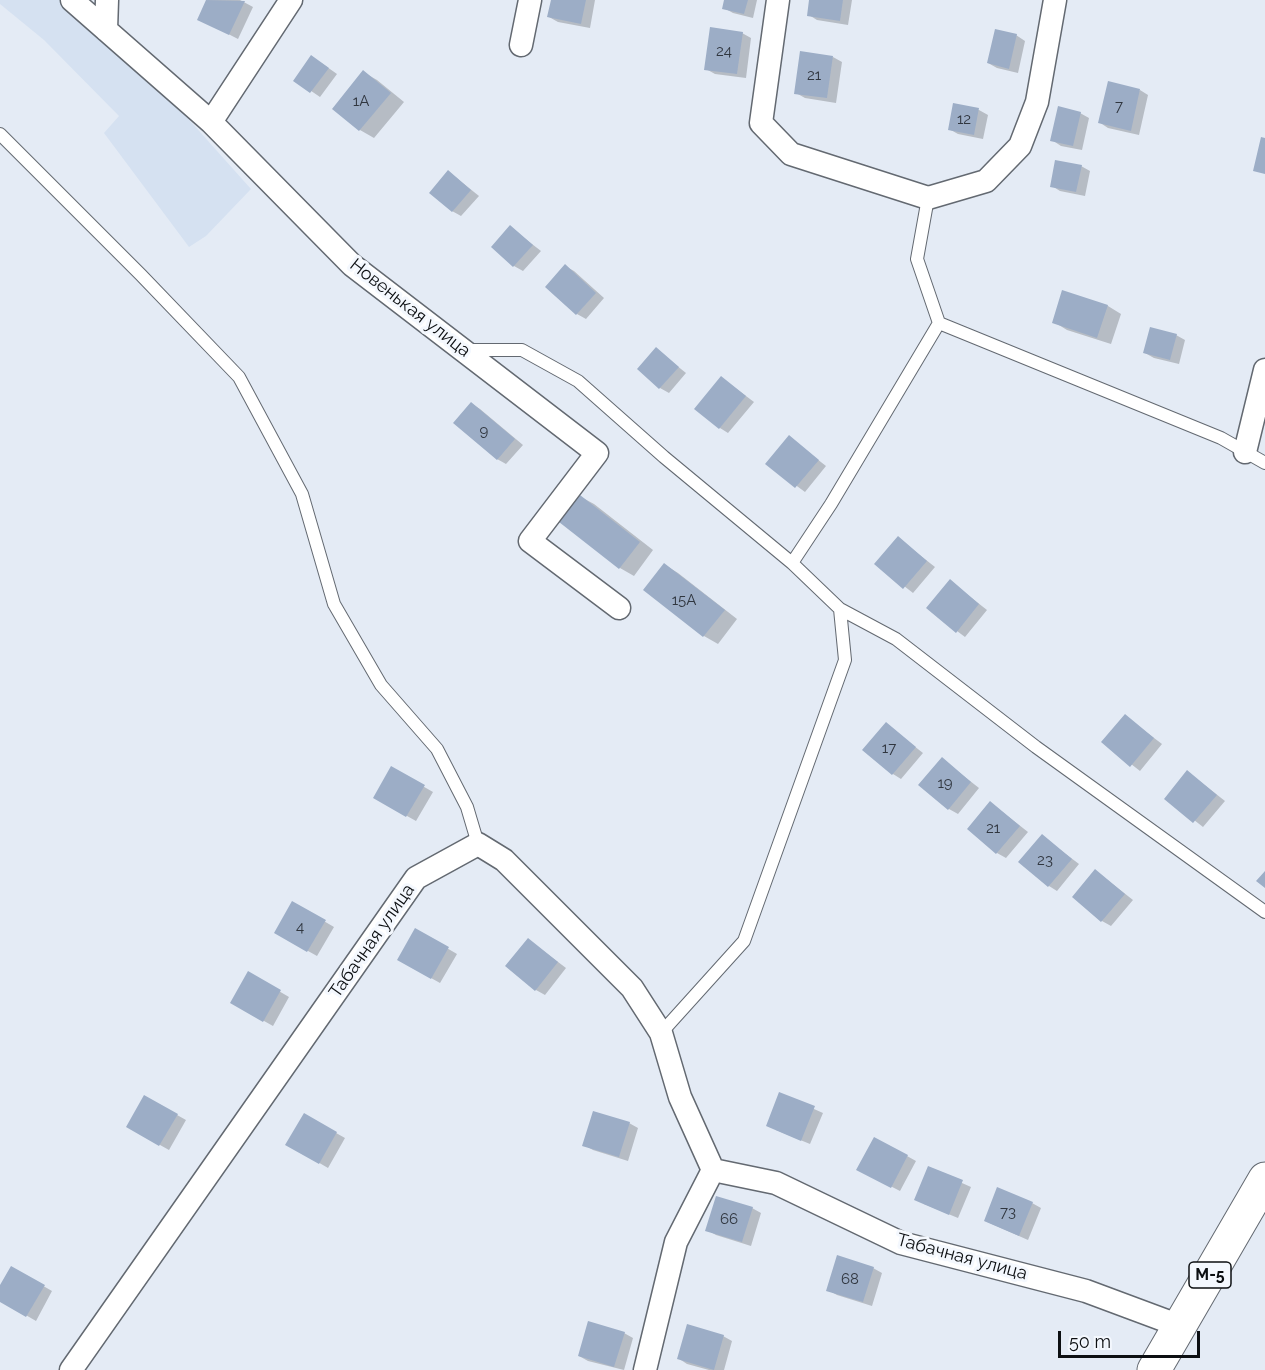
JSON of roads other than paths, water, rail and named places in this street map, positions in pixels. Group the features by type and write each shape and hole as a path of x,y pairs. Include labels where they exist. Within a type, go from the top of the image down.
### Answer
{"highway":[{"name":"М-5","path":"1154,1370 1265,1179"}],"street":[{"name":"Новенькая улица","path":"72,0 211,122 352,265 597,453 530,542 619,608"},
{"path":"106,30 107,0"},
{"path":"211,122 291,0"},
{"path":"521,45 530,0"},
{"path":"778,0 761,123 791,153 928,198 986,181 1020,146 1037,102 1054,0"},
{"path":"1245,452 1265,370"},
{"path":"478,844 504,860 632,988 661,1033 680,1097 713,1170 676,1242 645,1370"},
{"name":"Табачная улица","path":"70,1370 416,878 478,844"},
{"name":"Табачная улица","path":"713,1170 776,1184 901,1243 1086,1291 1180,1326"}],"lane":[{"path":"0,134 239,377 302,494 334,604 381,685 437,749 467,807 478,844"},
{"path":"928,198 917,259 939,323 1221,438 1265,464"},
{"path":"792,563 831,504 939,323"},
{"path":"463,350 522,350 578,381 664,457 792,563 840,609 896,639 1036,747 1265,912"},
{"path":"661,1033 744,941 845,660 840,609"}]}
